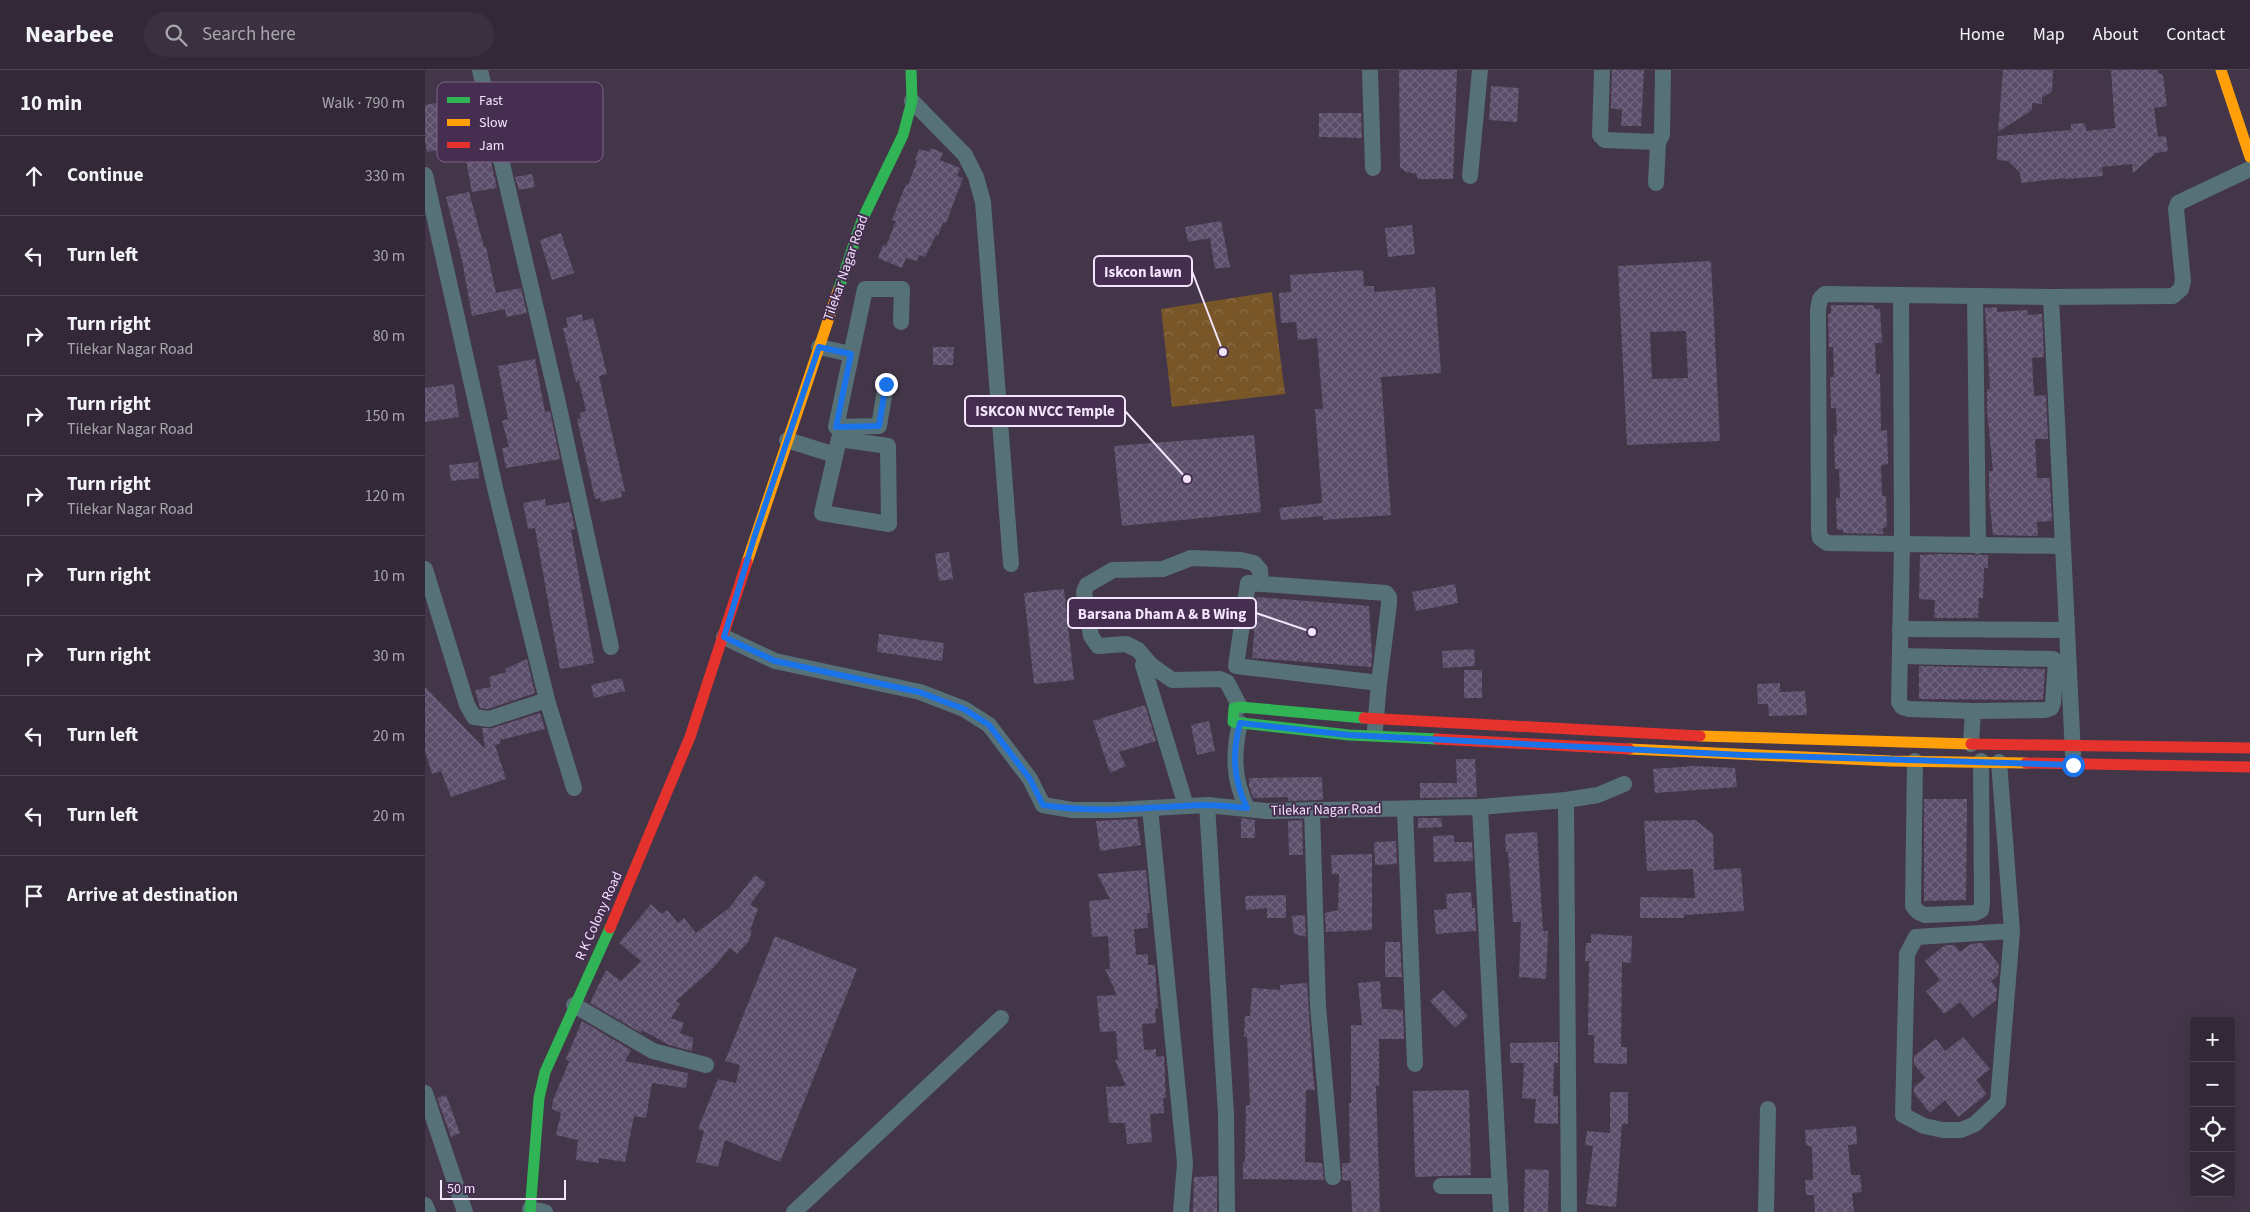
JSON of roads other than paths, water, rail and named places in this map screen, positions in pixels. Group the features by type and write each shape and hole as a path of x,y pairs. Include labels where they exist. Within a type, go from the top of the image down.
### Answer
{"street":[{"name":"Tilekar Nagar Road","path":"911,70 912,101 903,135 862,220 754,538 724,637 775,661 919,692 964,709 989,725 1030,779 1043,805 1071,810 1207,805 1266,811 1480,807 1566,800 1598,795 1624,784"},
{"path":"1370,70 1373,168"},
{"path":"1471,176 1480,70"},
{"path":"1602,70 1600,135 1605,140 1658,142"},
{"path":"1656,183 1658,142 1662,135 1663,70"},
{"path":"2221,70 2250,157"},
{"path":"912,101 965,155 976,177 983,202 1011,564"},
{"path":"502,162 556,394 611,647"},
{"path":"2063,546 1827,543 1821,538 1818,318 1820,299 1825,294 2051,297 2173,296 2181,289 2183,281 2176,210 2178,203 2250,170"},
{"path":"425,175 496,492 547,700 574,788"},
{"path":"886,384 879,426 836,427 865,289 902,289 901,322"},
{"path":"1900,656 2053,659 2057,662 2053,704 2051,708 2045,710 1973,711 1909,709 1902,707 1899,702 1902,544 1901,296"},
{"path":"1975,296 1978,546"},
{"path":"2051,297 2073,765"},
{"path":"819,347 851,354"},
{"path":"839,439 888,446 889,524 822,512 835,455 839,439"},
{"path":"787,440 835,455"},
{"path":"1247,808 1241,795 1235,770 1236,741 1240,715 1227,682 1220,679 1172,680 1151,665 1138,650 1126,644 1098,646 1091,636 1084,592 1087,585 1113,570 1163,569 1191,558 1241,560 1254,564 1260,570 1261,584"},
{"path":"425,569 467,706 474,717 489,720 547,700"},
{"path":"1374,736 1389,596 1386,593 1248,583 1236,666 1379,683"},
{"path":"1900,629 2066,630"},
{"name":"R K Colony Road","path":"535,1211 539,1098 545,1072 573,1005 602,948 656,819 689,737 724,637"},
{"path":"1143,665 1186,806"},
{"path":"1971,744 1973,711"},
{"path":"1240,715 1561,727 1706,736 1971,744 2250,748"},
{"path":"1240,715 1374,736 1743,755 2073,765 2250,767"},
{"path":"1915,761 1913,906 1918,912 1925,915 1975,913 1981,910 1981,761"},
{"path":"1999,762 2012,931 1997,1102 1975,1124 1961,1130 1943,1130 1924,1126 1903,1114 1907,954 1910,947 1916,937 2012,931"},
{"path":"1566,800 1569,1212"},
{"path":"1207,805 1226,1114 1227,1212"},
{"path":"1480,807 1501,1212"},
{"path":"1150,808 1185,1163 1181,1212"},
{"path":"1405,809 1415,1064"},
{"path":"1312,810 1318,1006 1333,1177"},
{"path":"573,1005 653,1051 707,1065"},
{"path":"794,1212 1001,1018"},
{"path":"425,1093 465,1212"},
{"path":"1766,1212 1768,1110"},
{"path":"1441,1186 1500,1186"},
{"path":"425,1205 428,1212"}],"place":[{"name":"Iskcon lawn","path":"1223,352"},
{"name":"ISKCON NVCC Temple","path":"1187,479"},
{"name":"Barsana Dham A & B Wing","path":"1312,632"}]}
